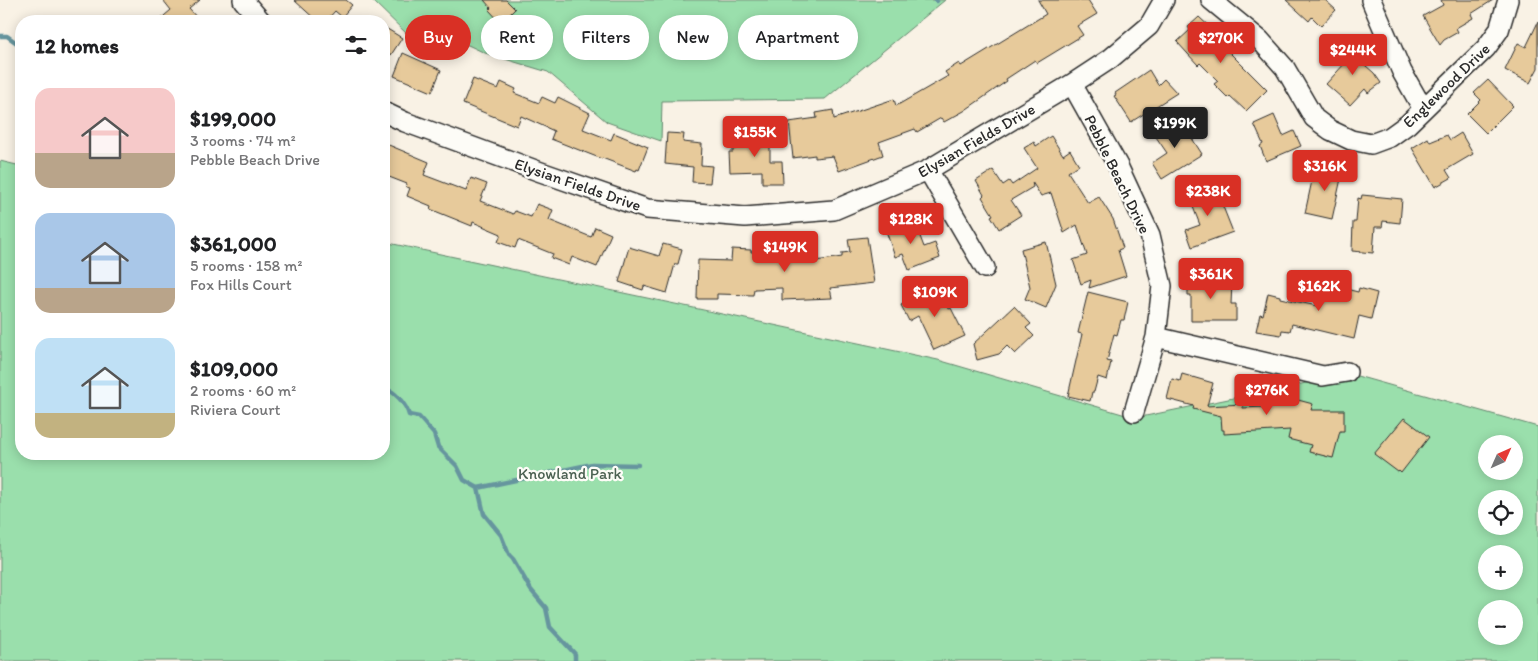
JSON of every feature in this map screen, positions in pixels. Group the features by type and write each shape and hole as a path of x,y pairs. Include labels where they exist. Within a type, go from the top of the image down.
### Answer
{"street":[{"path":"244,0 256,15"},
{"name":"Elysian Fields Drive","path":"390,115 538,171 647,209 745,217 834,210 928,170 1072,84 1110,59 1148,26 1164,0"},
{"name":"Englewood Drive","path":"1211,0 1260,40 1285,68 1314,118 1330,130 1351,140 1371,144 1390,137 1408,124 1486,48 1499,30 1508,0"},
{"path":"1371,0 1402,72 1423,110"},
{"name":"Pebble Beach Drive","path":"1072,84 1118,166 1150,235 1162,286 1156,337 1134,412"},
{"path":"928,170 985,268"},
{"path":"1156,337 1323,376 1347,372"}],"green space":[{"path":"372,0 945,0 825,99 662,101 661,141 607,122 548,72 508,60 553,60 553,15 481,15 481,51 471,46 471,15 405,15 405,32 390,18 390,15 387,15"},
{"name":"Knowland Park","path":"0,161 15,165 15,460 390,460 390,243 938,360 1136,418 1350,374 1538,427 1538,661 0,661"}],"building":[{"path":"163,0 200,0 189,9 194,15 165,15 171,10"},
{"path":"294,0 346,0 352,5 344,15 340,15 335,11 331,15 310,15"},
{"path":"484,0 506,0 515,9 509,15 494,15 489,10 491,8"},
{"path":"1038,0 1088,0 1097,14 1077,26 1083,35 1037,63 1035,60 964,111 944,122 941,118 917,132 915,129 879,142 883,155 839,171 833,156 815,158 815,155 793,158 789,122 817,118 816,113 833,110 834,119 894,99 896,106 948,76 945,72 959,63 961,66 1046,14"},
{"path":"1286,0 1325,0 1336,10 1321,26 1312,17 1309,21"},
{"path":"1441,0 1493,0 1471,14 1473,18 1456,28 1458,32 1444,40 1440,45 1423,16 1443,5"},
{"path":"1199,17 1227,43 1223,46 1267,90 1246,111 1230,96 1228,98 1214,84 1218,81 1200,63 1198,65 1177,42 1190,30 1188,27"},
{"path":"1538,22 1538,68 1530,83 1505,70 1518,43 1526,47"},
{"path":"390,31 402,38 390,54"},
{"path":"1349,41 1361,52 1356,57 1374,73 1381,83 1368,93 1365,89 1350,105 1326,84 1346,62 1337,54"},
{"path":"403,53 405,54 405,60 419,60 441,70 432,92 394,76"},
{"path":"1149,70 1158,85 1164,79 1177,93 1131,122 1114,96 1116,95 1115,93"},
{"path":"473,79 498,89 501,82 516,89 514,93 539,103 542,97 555,103 558,97 590,113 583,129 611,140 614,133 648,147 639,170 637,169 636,171 551,139 554,131 521,116 517,126 463,104"},
{"path":"1488,80 1513,106 1486,133 1467,114 1481,100 1474,93"},
{"path":"1274,115 1283,136 1294,131 1301,146 1266,161 1260,146 1263,144 1254,124"},
{"path":"1179,118 1202,154 1162,179 1152,163 1167,153 1154,134"},
{"path":"738,128 752,128 752,142 770,141 770,161 782,161 783,183 762,183 762,171 730,172 729,152 733,152 733,149 736,149 736,146 738,146"},
{"path":"667,133 684,134 683,142 702,144 701,165 712,166 710,183 692,182 693,167 665,164"},
{"path":"1461,133 1473,154 1446,170 1451,178 1435,187 1412,148 1428,138 1430,142 1447,135 1450,140"},
{"path":"1051,136 1063,155 1070,150 1079,165 1068,172 1088,203 1099,197 1113,219 1123,248 1118,250 1126,276 1089,288 1091,280 1081,284 1073,260 1087,255 1077,225 1064,233 1051,193 1041,196 1032,182 1033,187 1011,200 1021,215 999,229 991,216 993,215 982,197 984,195 976,181 993,170 1003,185 1009,181 1012,185 1037,168 1024,148 1034,142 1036,146"},
{"path":"390,146 429,162 424,175 466,191 471,178 487,184 480,201 513,214 515,211 531,217 537,204 553,210 549,220 591,237 595,227 611,234 597,267 572,257 569,265 551,258 553,254 518,240 515,248 498,242 501,234 473,222 472,226 430,209 431,206 407,196 410,188 406,187 407,184 390,177"},
{"path":"1327,162 1344,165 1332,219 1305,213 1313,176 1323,179"},
{"path":"1214,184 1233,232 1192,247 1186,230 1200,225 1188,194"},
{"path":"1362,195 1402,199 1400,223 1383,221 1382,227 1375,227 1373,253 1352,251 1353,222 1356,222 1358,198 1361,199"},
{"path":"913,218 924,247 935,243 940,258 909,270 903,254 895,257 885,228"},
{"path":"867,237 874,283 830,288 832,298 782,300 782,288 754,289 753,295 717,294 717,299 697,299 698,260 731,261 732,249 751,250 751,252 782,251 782,256 809,254 809,262 842,257 842,253 850,252 848,239"},
{"path":"1046,242 1056,284 1046,308 1025,299 1030,287 1021,249"},
{"path":"663,244 682,249 678,264 675,264 667,293 644,286 643,290 619,282 629,247 659,256"},
{"path":"1192,278 1222,278 1222,283 1232,283 1231,304 1236,304 1236,321 1191,321 1191,295 1188,295 1188,283 1191,282"},
{"path":"1334,286 1358,292 1359,288 1377,293 1371,319 1359,316 1354,339 1292,324 1290,331 1282,330 1281,335 1256,331 1260,314 1263,315 1268,293 1280,296 1280,298 1317,306 1322,287 1333,289"},
{"path":"938,287 965,336 934,350 918,316 909,321 901,305"},
{"path":"1088,292 1128,302 1124,320 1121,320 1117,335 1114,334 1107,361 1111,362 1107,380 1098,377 1090,401 1068,396 1082,334 1078,333"},
{"path":"1014,306 1031,324 1026,328 1034,336 1015,354 1007,346 999,354 977,360 973,344"},
{"path":"1182,374 1213,383 1207,406 1243,404 1243,408 1264,407 1267,394 1313,404 1311,410 1344,410 1344,431 1340,431 1333,458 1309,452 1311,445 1288,439 1290,430 1224,434 1221,416 1193,409 1194,406 1167,399 1172,379 1180,381"},
{"path":"1404,418 1429,437 1401,473 1374,454"}],"waterway":[{"path":"0,36 7,36 15,42"},
{"path":"390,391 400,399 409,415 419,417 434,434 438,447 457,466 464,480 478,488"},
{"path":"478,488 592,464 638,465"},
{"path":"478,488 484,514 501,535 509,555 531,590 546,608 550,627 575,654 575,661"}]}
